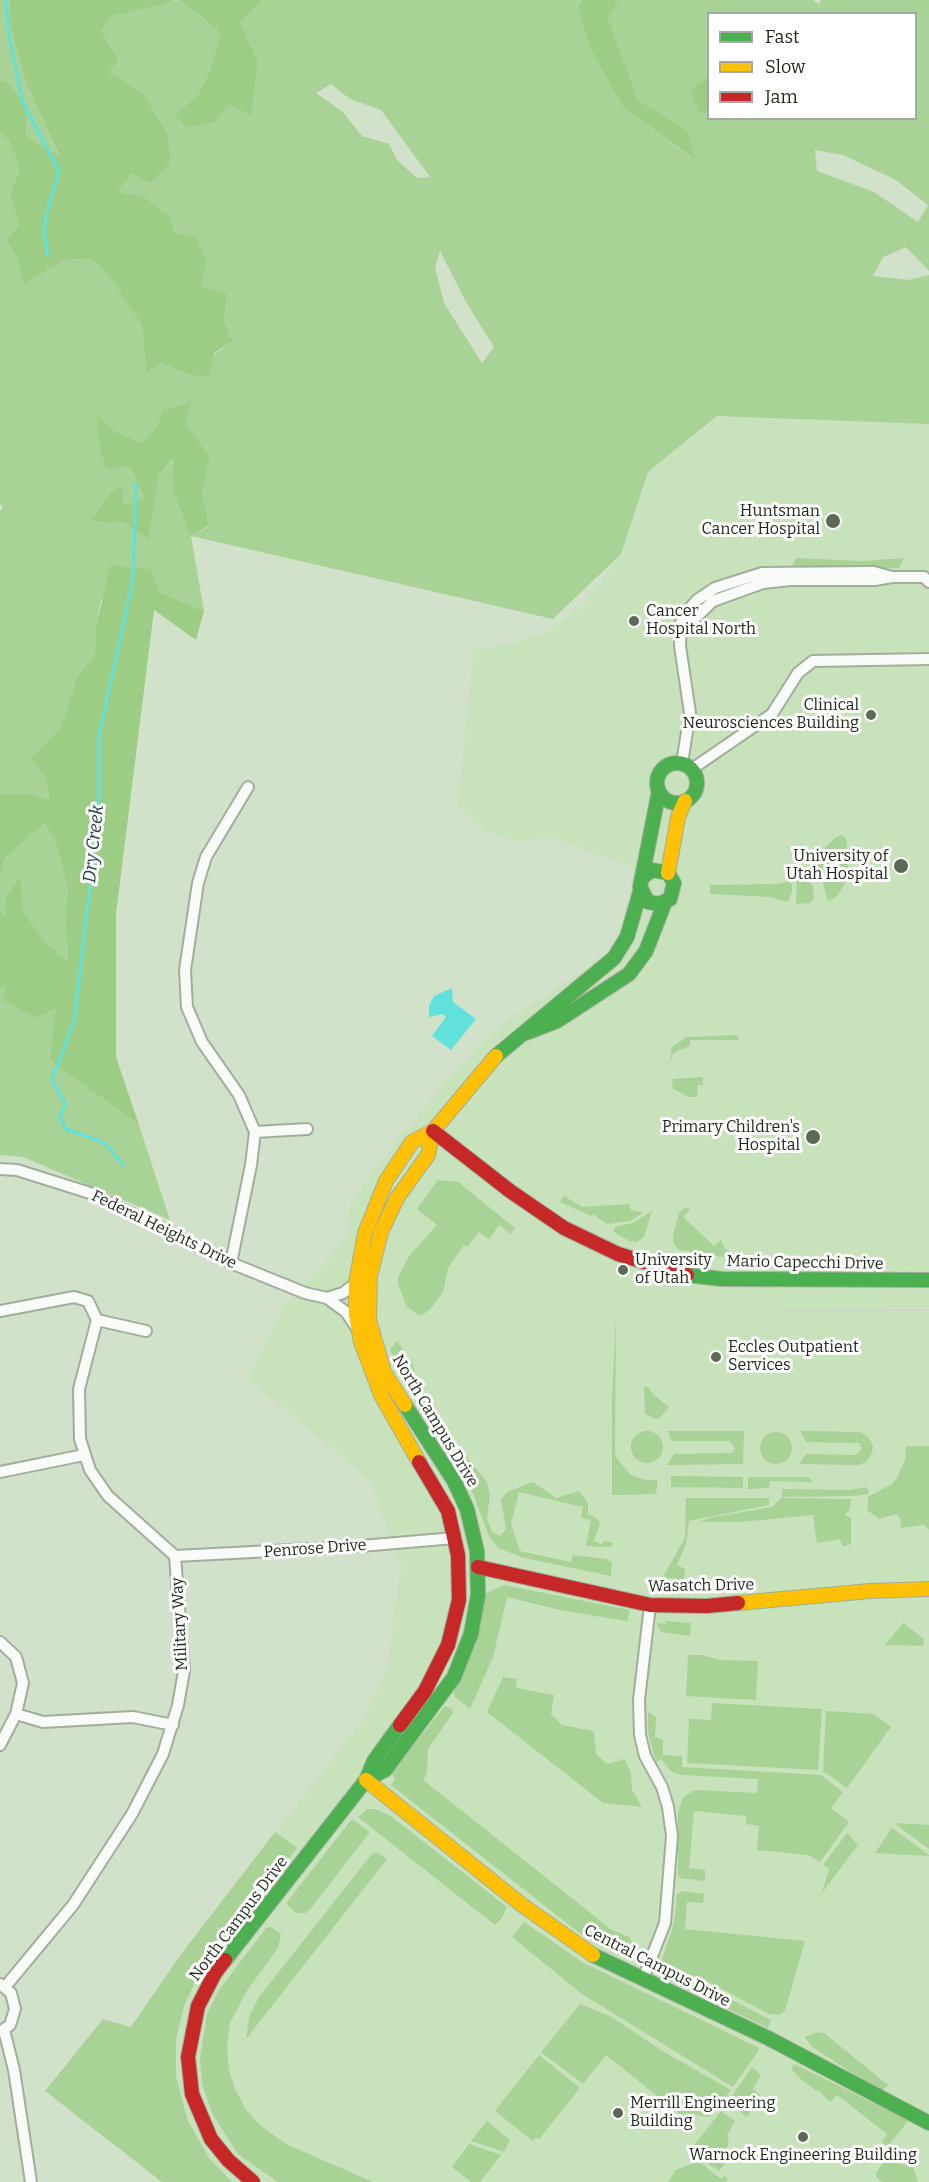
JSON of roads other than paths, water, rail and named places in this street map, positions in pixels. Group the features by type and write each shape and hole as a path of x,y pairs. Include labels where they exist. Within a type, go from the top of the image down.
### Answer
{"main road":[{"path":"523,1034 557,1021 629,975 646,951 662,903 674,889 657,873 658,776 664,768 672,764 687,766 697,786 691,798 685,801 672,802 659,790"},
{"path":"433,1131 485,1066 620,951 642,895 657,873 685,801"},
{"path":"642,895 662,903"},
{"name":"Mario Capecchi Drive","path":"433,1131 510,1191 564,1228 618,1254 655,1266 686,1275 722,1279 929,1280"},
{"name":"North Campus Drive","path":"253,2182 219,2151 198,2111 188,2067 193,2023 198,2006 215,1973 366,1780 374,1761 425,1691 448,1645 459,1591 455,1538 448,1511 381,1395 364,1354 358,1330 356,1283 365,1233 386,1181 412,1142 433,1131"},
{"name":"North Campus Drive","path":"366,1780 385,1770 442,1695 459,1668 474,1626 478,1567 474,1535 462,1498 392,1387 379,1359 369,1320 370,1276 381,1232 397,1198 428,1155 433,1131"},
{"path":"439,1492 459,1517 468,1551 478,1567 470,1581 464,1621 448,1645"},
{"name":"Wasatch Drive","path":"478,1567 650,1605 707,1606 928,1588"},
{"name":"Central Campus Drive","path":"366,1780 561,1934 589,1953 768,2038 929,2123"}],"street":[{"path":"687,766 690,713 680,646 683,616 702,595 755,574 874,572 892,577 927,577"},
{"path":"687,766 772,714 781,703 793,679 813,662 929,659"},
{"path":"231,1263 252,1165 255,1132 238,1095 202,1042 187,1007 185,970 198,883 204,865 222,828 248,787"},
{"path":"255,1132 308,1129"},
{"name":"Federal Heights Drive","path":"0,1169 17,1170 90,1193 231,1263 305,1293 327,1298 346,1312 358,1330"},
{"path":"327,1298 343,1293 356,1283"},
{"path":"0,1311 68,1298 88,1300 98,1320 146,1331"},
{"name":"Military Way","path":"3,1986 73,1905 102,1864 147,1787 163,1754 184,1671 175,1556 108,1496 90,1470 84,1455 78,1422 79,1389 98,1320"},
{"path":"0,1472 84,1455"},
{"name":"Penrose Drive","path":"175,1556 349,1548 455,1538"},
{"path":"643,1979 665,1923 672,1836 669,1807 662,1787 645,1756 640,1735 639,1700 650,1605"},
{"path":"0,1642 16,1657 23,1683 16,1714 0,1745"},
{"path":"16,1714 43,1722 133,1717 172,1725"},
{"path":"3,1986 11,1993 15,2009 10,2025 2,2031 14,2070 31,2182"}],"water":[{"path":"452,988 453,1002 476,1019 451,1050 432,1036 446,1017 443,1014 429,1017 429,1006 434,996"}],"waterway":[{"name":"Dry Creek","path":"6,0 9,36 23,103 59,171 45,220 44,233 48,256"},
{"name":"Dry Creek","path":"123,1165 105,1143 66,1129 60,1118 65,1104 52,1080 74,1022 99,811 99,736 133,579 136,483"}],"tram line":[{"path":"783,1311 929,1310"}],"place":[{"name":"Huntsman Cancer Hospital","path":"833,521"},
{"name":"Cancer Hospital North","path":"634,621"},
{"name":"Clinical Neurosciences Building","path":"871,715"},
{"name":"University of Utah Hospital","path":"901,866"},
{"name":"Primary Children's Hospital","path":"813,1137"},
{"name":"University of Utah","path":"623,1270"},
{"name":"Eccles Outpatient Services","path":"716,1357"},
{"name":"Merrill Engineering Building","path":"618,2113"},
{"name":"Warnock Engineering Building","path":"803,2137"}]}
